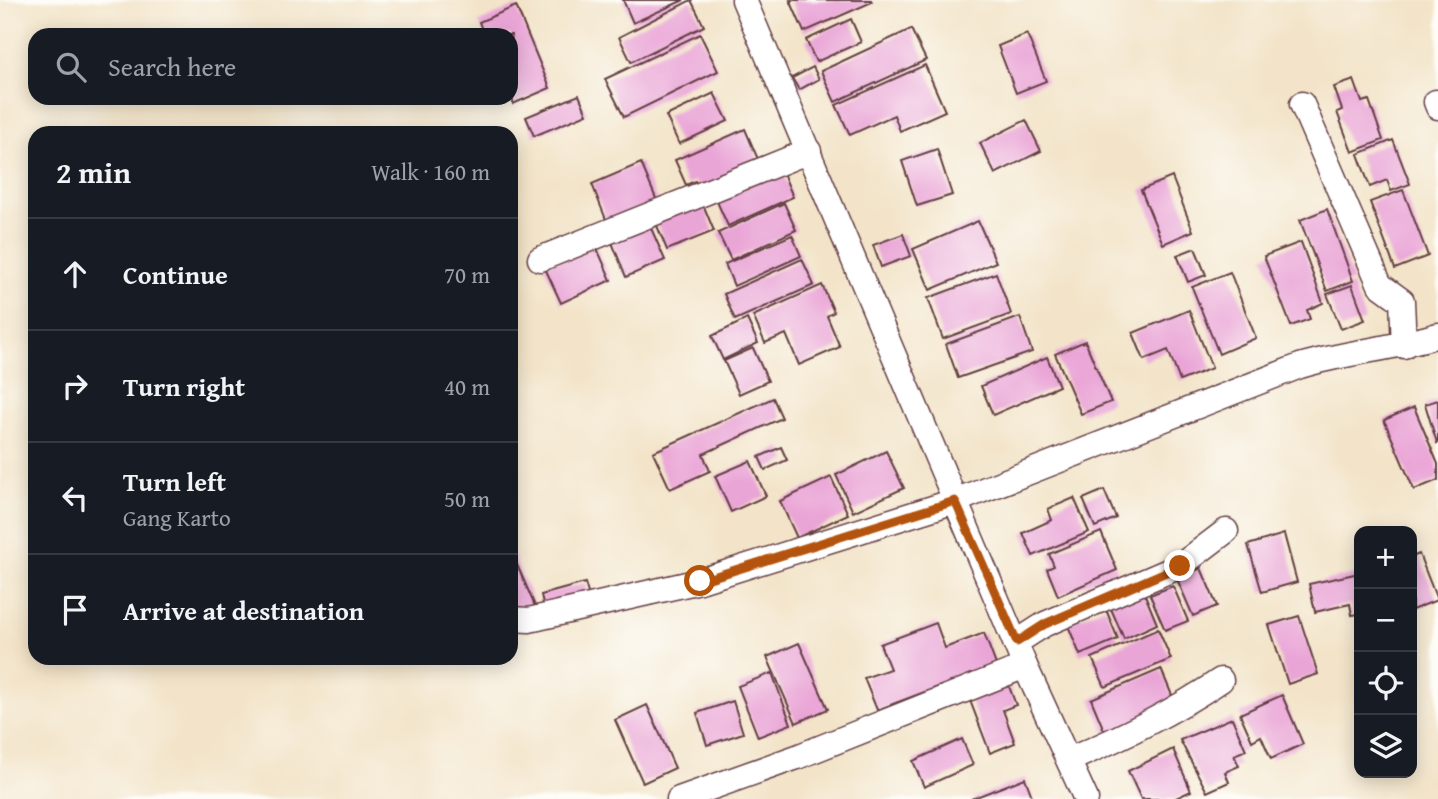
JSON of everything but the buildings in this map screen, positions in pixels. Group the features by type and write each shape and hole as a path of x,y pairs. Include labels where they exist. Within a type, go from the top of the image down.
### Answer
{"street":[{"path":"744,0 1025,666 1086,799"},
{"path":"1302,104 1380,285 1402,301 1404,346"},
{"path":"540,260 809,152"},
{"path":"518,620 529,620 700,581 955,501 1300,366 1329,357 1404,346 1438,335"},
{"path":"1017,642 1045,624 1180,566 1226,531"},
{"path":"679,799 797,757 1025,666"},
{"path":"1069,760 1150,723 1220,680"}],"route":[{"path":"700,581 955,501 1017,642 1045,624 1180,566"}]}
